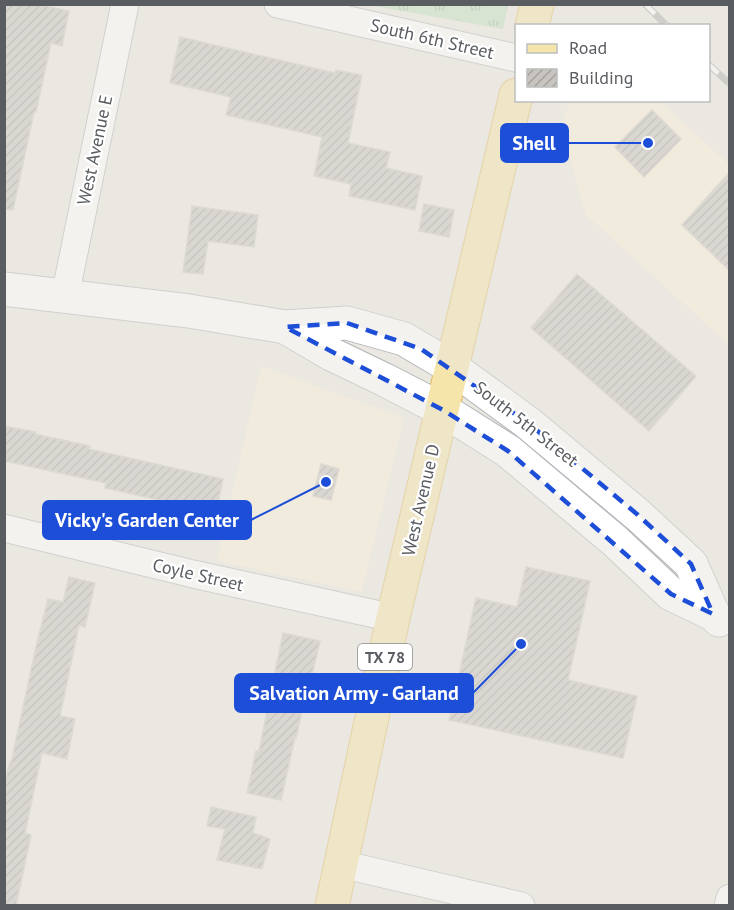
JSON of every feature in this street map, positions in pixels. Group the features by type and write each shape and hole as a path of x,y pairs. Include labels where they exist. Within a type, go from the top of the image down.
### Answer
{"main road":[{"path":"532,24 537,4"},
{"name":"West Avenue D","path":"332,906 393,618 515,99"}],"street":[{"name":"West Avenue E","path":"65,296 125,4"},
{"name":"South 6th Street","path":"278,4 515,57"},
{"name":"South 5th Street","path":"4,289 189,311 285,327 347,322 404,339 453,368 528,423 638,514 691,564 721,622"},
{"name":"South 5th Street","path":"285,327 331,354 443,410 508,451 615,541 671,594 721,622"},
{"name":"Coyle Street","path":"4,528 193,574 393,618"},
{"path":"341,864 521,906"},
{"path":"728,906 729,898"}],"highlighted area":[{"path":"347,323 421,349 528,423 638,515 691,564 713,614 671,594 508,451 443,410 285,327"}],"shaded area":[{"path":"570,102 661,102 729,164 729,345 586,215 569,157 556,139"},
{"path":"261,366 404,418 362,592 217,561"}],"green space":[{"path":"369,5 508,5 503,29"}],"building":[{"path":"4,4 37,4 69,11 62,46 51,43 13,210 4,209"},
{"path":"180,37 335,73 336,70 362,75 348,143 390,152 386,168 422,176 415,210 349,196 351,184 314,176 322,137 226,115 231,97 170,83"},
{"path":"652,110 681,139 644,177 615,147"},
{"path":"729,173 729,270 682,225"},
{"path":"424,204 454,210 449,237 419,231"},
{"path":"192,206 258,215 254,247 208,241 203,274 183,272"},
{"path":"577,274 696,376 649,431 531,328"},
{"path":"4,426 90,446 89,449 223,479 216,513 105,488 106,483 4,461"},
{"path":"321,464 339,469 331,500 313,496"},
{"path":"526,567 590,581 568,680 637,696 623,758 449,720 476,598 517,607"},
{"path":"69,577 95,583 85,627 79,625 60,716 75,719 67,759 42,753 25,833 31,835 16,906 4,906 4,786 48,599 63,602"},
{"path":"283,633 320,641 281,800 247,793 256,751 259,751"},
{"path":"211,807 256,817 253,833 270,839 262,869 217,860 225,829 207,826"}],"railway":[{"path":"645,4 665,24"},
{"path":"710,66 730,84"}],"place":[{"name":"Shell","path":"648,143"},
{"name":"Vicky's Garden Center","path":"326,482"},
{"name":"Salvation Army - Garland","path":"521,644"}]}
